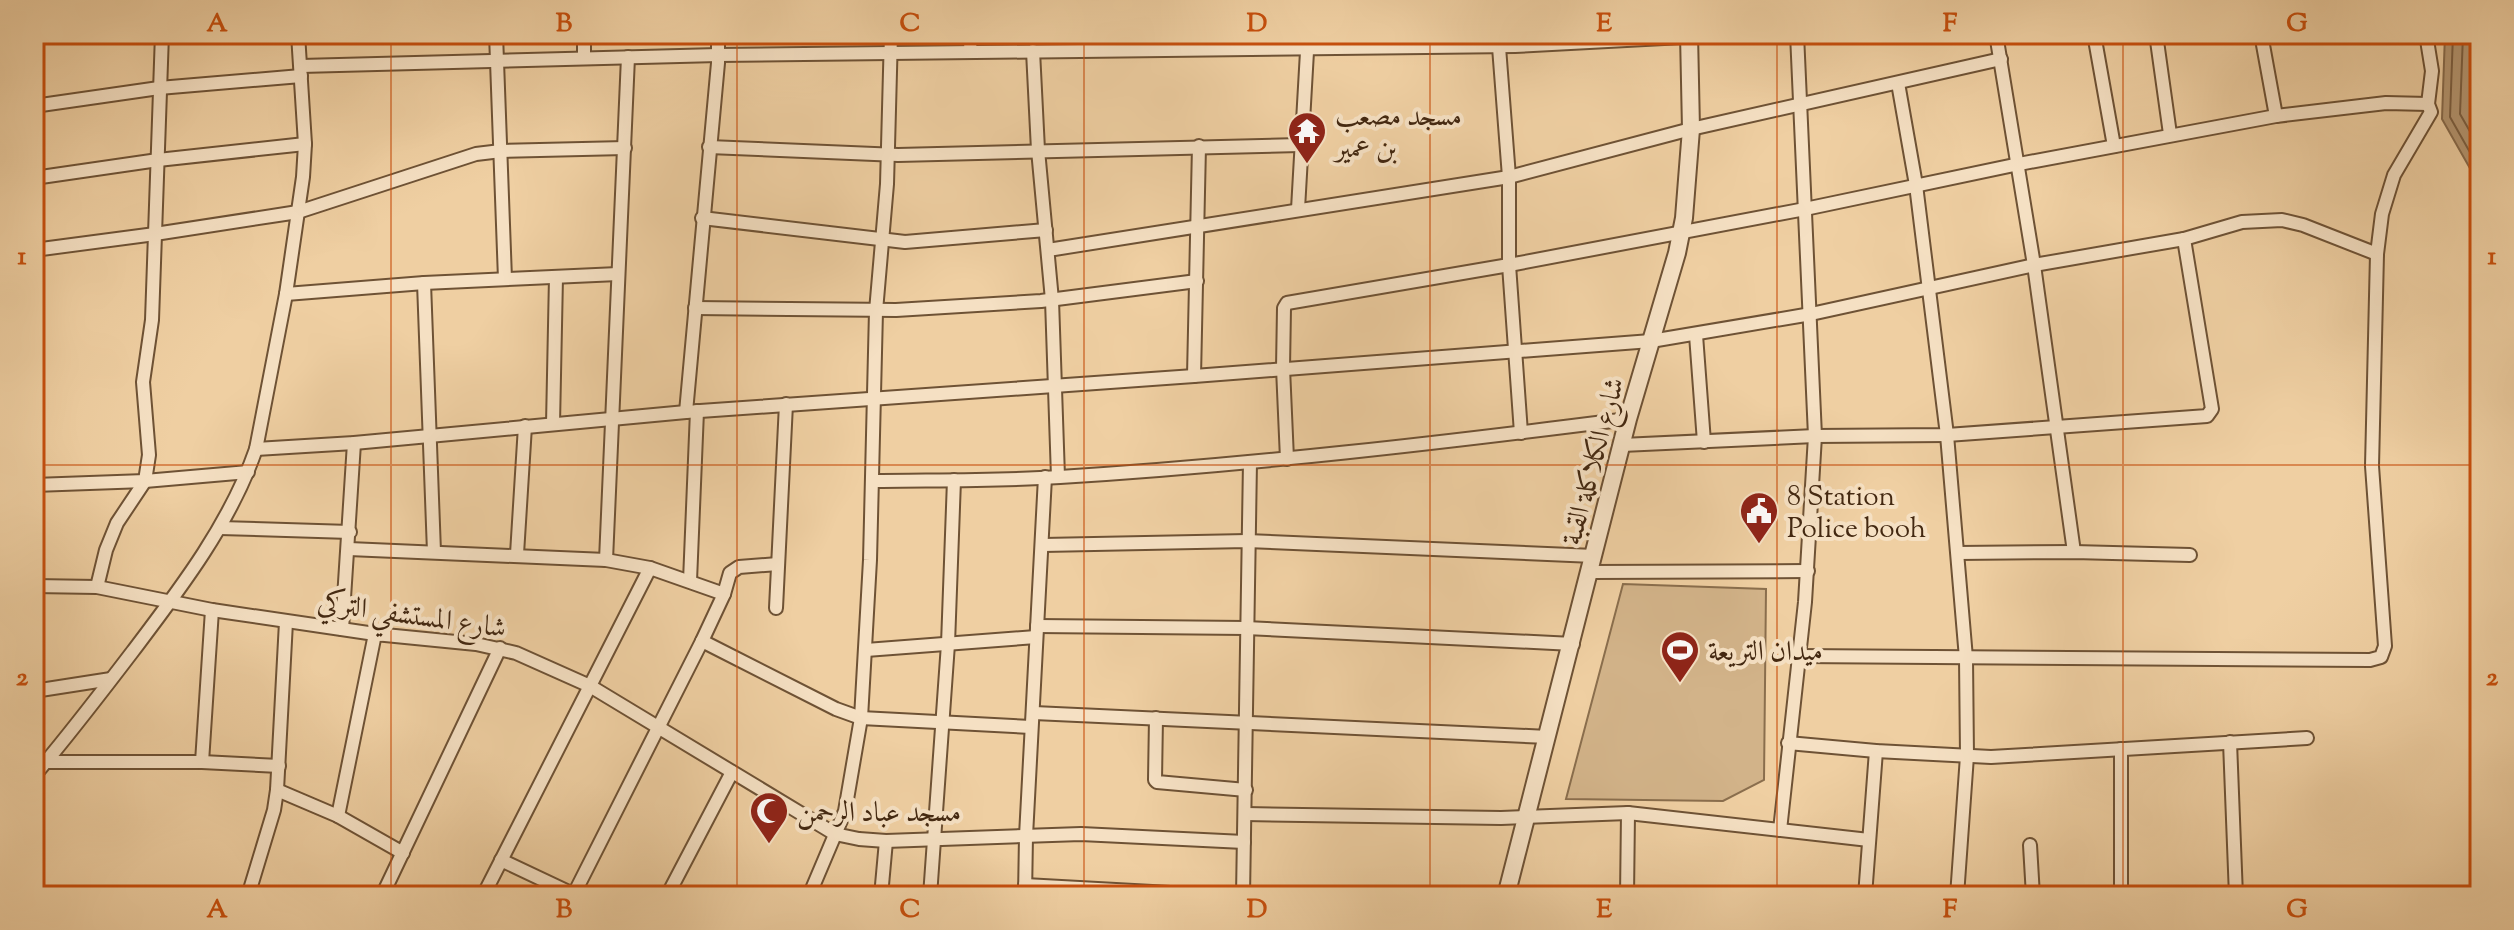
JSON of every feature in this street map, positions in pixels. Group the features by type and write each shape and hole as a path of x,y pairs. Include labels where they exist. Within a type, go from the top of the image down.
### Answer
{"street":[{"path":"97,587 106,550 117,523 145,481 149,455 143,382 151,342 162,34"},
{"path":"34,776 170,602 220,528 248,472 256,449 286,294 298,212 305,144 298,34"},
{"path":"496,34 505,279"},
{"path":"584,34 584,58"},
{"path":"690,581 695,308 718,34"},
{"path":"809,896 848,801 861,718 866,650 876,311 887,184 891,34"},
{"path":"969,34 971,52"},
{"path":"1095,34 1095,50"},
{"path":"1298,209 1308,34"},
{"path":"34,106 301,71 497,61 718,55 1307,48 1739,34"},
{"path":"1780,830 1808,571 1815,436 1797,34"},
{"path":"1996,34 2019,164 2074,552"},
{"path":"2094,34 2114,146"},
{"path":"2156,34 2170,134"},
{"path":"2261,34 2276,116"},
{"path":"1799,656 2370,660 2381,657 2385,646 2372,466 2377,254 2382,214 2394,175 2431,112 2428,104 2432,71 2426,34"},
{"name":"شارع الكلاكلة القبة","path":"1506,896 1573,644 1628,419 1672,276 1682,231 1691,129 1689,36"},
{"path":"1498,40 1509,177 1509,265 1521,433"},
{"path":"1033,51 1038,150 1052,300 1055,386 1052,477 1043,545 1031,727 1025,890 1225,896"},
{"path":"606,560 628,57"},
{"path":"1048,250 1509,177 1691,129 2001,59"},
{"path":"1898,83 1916,185 1947,435 1966,658 1967,756 1957,896"},
{"path":"1287,459 1283,368 1284,308 1287,303 1805,209 2170,134 2276,116 2386,103 2428,104"},
{"path":"34,178 158,160 305,144"},
{"path":"709,147 887,155 1300,145"},
{"path":"1194,376 1199,146"},
{"path":"34,250 298,212 468,156 501,151 625,148"},
{"path":"702,218 917,242 1046,230"},
{"path":"256,449 873,397 1651,341 1811,314 2034,265 2184,239 2242,222 2282,220 2320,230 2377,254"},
{"path":"1622,445 1815,436 1947,435 2207,416 2212,412 2184,239"},
{"path":"286,294 424,283 618,274"},
{"path":"553,424 556,277"},
{"path":"695,308 876,311 1052,300 1197,281"},
{"path":"424,283 434,552"},
{"path":"1696,335 1704,442"},
{"path":"776,608 786,404"},
{"path":"872,481 1052,477 1287,459 1628,419"},
{"path":"517,554 525,426"},
{"path":"342,629 354,443"},
{"path":"1243,896 1250,462"},
{"path":"34,485 145,481 248,472"},
{"path":"930,896 948,644 954,480"},
{"path":"220,528 350,532"},
{"path":"1043,545 1247,541 1592,564 1808,571"},
{"path":"349,549 606,560 650,568 724,594"},
{"path":"1958,553 2190,555"},
{"path":"501,860 574,896 702,641 724,594 730,573 739,567 778,564"},
{"path":"483,896 650,568"},
{"name":"شارع المستشفي التركي","path":"34,586 97,587 286,622 500,648 537,660 590,686 835,834"},
{"path":"202,762 212,610"},
{"path":"248,896 277,790 286,622"},
{"path":"866,650 948,644 1037,632 1246,628 1573,644"},
{"path":"338,816 375,634"},
{"path":"702,641 836,709 861,718 1031,727"},
{"path":"382,896 500,648"},
{"path":"34,691 111,679"},
{"path":"1034,713 1548,737"},
{"path":"1156,718 1157,782 1246,790"},
{"path":"1788,743 1967,756 2028,756 2307,738"},
{"path":"2230,742 2236,896"},
{"path":"2121,749 2121,896"},
{"path":"1865,896 1876,751"},
{"path":"46,762 202,762 279,766"},
{"path":"667,896 732,772"},
{"path":"277,790 338,816 403,853"},
{"path":"1245,814 1526,817 1628,813 1869,840"},
{"path":"1627,896 1628,813"},
{"path":"835,834 886,841 1081,834 1244,842"},
{"path":"881,896 886,841"},
{"path":"2030,845 2033,896"}],"shaded area":[{"name":"ميدان التريعة","path":"1623,584 1766,589 1764,780 1723,801 1566,799"}],"water":[{"path":"2445,34 2480,34 2480,186 2442,119"}],"place":[{"name":"مسجد مصعب بن عمير","path":"1307,165"},
{"name":"8 Station Police booh","path":"1759,545"},
{"name":"ميدان التريعة","path":"1680,684"},
{"name":"مسجد عباد الرحمن","path":"769,845"}]}
